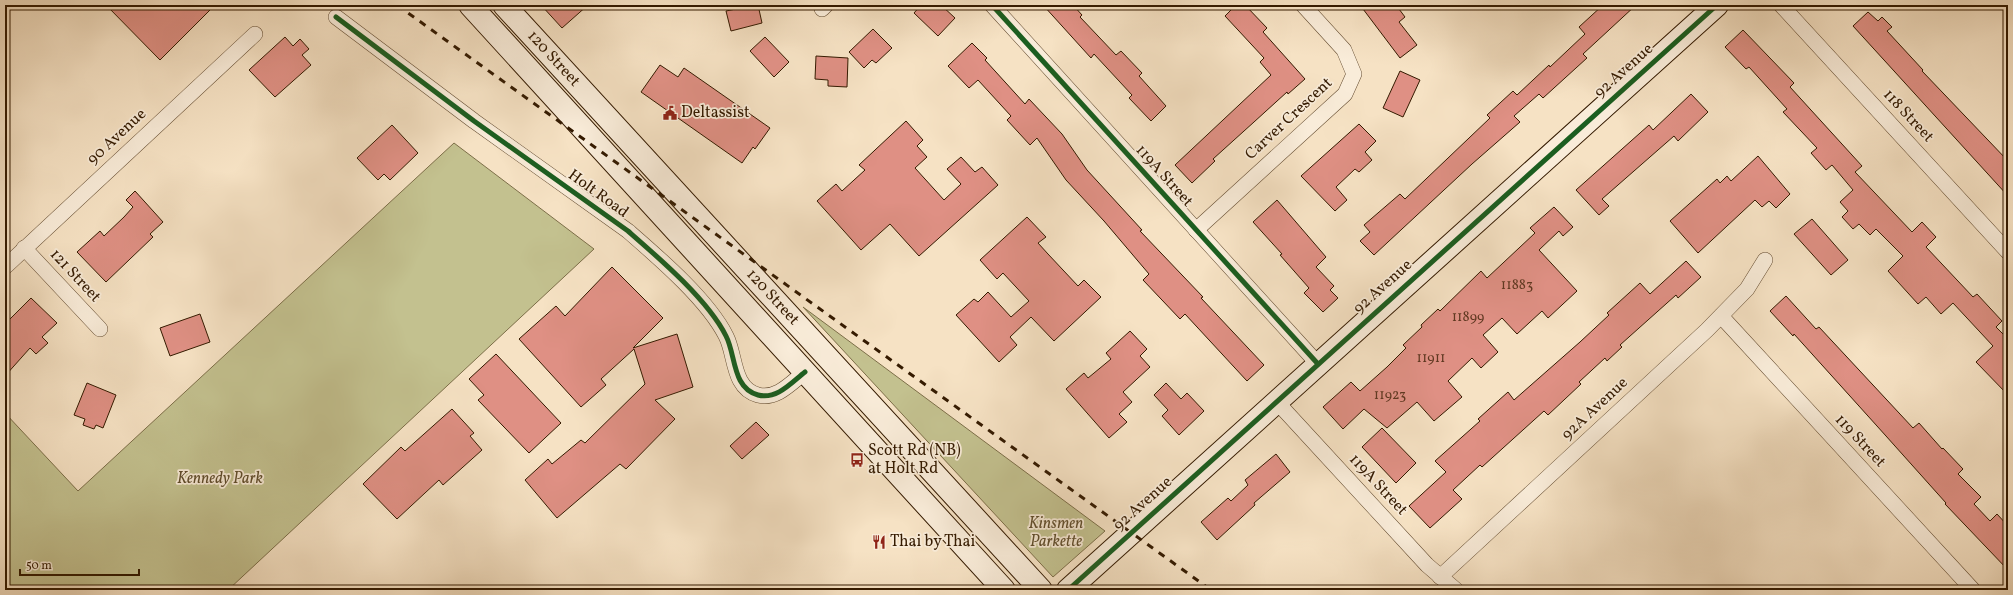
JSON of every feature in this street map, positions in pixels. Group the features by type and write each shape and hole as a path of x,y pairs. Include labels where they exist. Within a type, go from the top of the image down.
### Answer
{"main road":[{"name":"120 Street","path":"470,5 542,82 1004,590"},
{"name":"120 Street","path":"504,5 1041,590"},
{"name":"92 Avenue","path":"1068,590 1717,5"},
{"path":"542,82 563,89 575,99 591,99"},
{"path":"805,372 826,355"}],"street":[{"name":"119A Street","path":"992,5 1318,364"},
{"name":"Carver Crescent","path":"1196,230 1346,94 1354,74 1344,50 1302,5"},
{"name":"118 Street","path":"1781,5 2008,252"},
{"name":"Holt Road","path":"336,17 474,121 623,227 650,250 703,305 723,330 731,346 737,375 740,381 749,390 763,396 773,395 805,372"},
{"name":"90 Avenue","path":"5,267 254,34"},
{"name":"121 Street","path":"24,248 100,329"},
{"name":"92A Avenue","path":"1440,577 1721,316 1752,282 1764,260"},
{"name":"119 Street","path":"1721,316 1973,590"},
{"name":"119A Street","path":"1276,401 1427,565 1456,590"}],"green space":[{"name":"Kennedy Park","path":"454,143 594,249 228,590 5,590 5,413 78,491"},
{"name":"Kinsmen Parkette","path":"803,307 1105,531 1053,577"}],"building":[{"path":"106,5 215,5 160,60"},
{"path":"541,5 588,5 562,28"},
{"path":"735,5 758,5 762,23 731,31 726,11 736,9"},
{"path":"921,5 941,5 955,18 938,36 914,13"},
{"path":"1043,5 1073,5 1082,15 1080,17 1116,55 1121,51 1142,73 1139,76 1166,106 1151,121 1129,98 1132,95 1094,54 1091,58"},
{"path":"1236,5 1245,5 1267,28 1263,32 1305,79 1288,94 1287,92 1213,159 1215,161 1192,183 1175,165 1271,75 1260,62 1264,58 1225,16"},
{"path":"1360,5 1396,5 1405,17 1399,22 1417,45 1400,58"},
{"path":"1603,5 1636,5 1583,54 1587,58 1543,98 1539,94 1514,116 1520,122 1472,164 1374,255 1360,241 1370,232 1364,225 1400,194 1405,199 1490,118 1487,115 1513,91 1517,95 1549,65 1550,67 1585,34 1579,27"},
{"path":"1868,12 1878,21 1882,17 1892,27 1887,31 1923,70 1922,71 2008,161 2008,196 1853,26"},
{"path":"873,29 892,48 876,63 872,60 864,68 849,52"},
{"path":"1743,30 1794,83 1790,87 1862,166 1855,172 1912,232 1922,222 1936,237 1926,247 1973,297 1977,294 2002,321 1996,327 2008,339 2008,395 1976,362 1993,346 1953,303 1941,314 1926,297 1918,304 1888,271 1903,256 1876,229 1870,235 1859,224 1853,229 1842,217 1848,211 1840,202 1853,190 1832,165 1826,170 1811,153 1817,148 1783,112 1787,109 1749,67 1746,69 1725,47"},
{"path":"285,37 293,46 300,39 309,49 302,55 311,65 275,97 249,70"},
{"path":"765,37 789,62 774,77 750,51"},
{"path":"972,43 987,58 985,60 1025,104 1029,99 1062,134 1087,170 1142,230 1140,231 1203,297 1201,298 1264,365 1247,381 1185,314 1180,319 1143,280 1149,274 1104,221 1066,180 1037,138 1030,145 1007,120 1011,116 978,80 969,88 948,66"},
{"path":"816,56 848,58 847,87 828,86 828,80 815,79"},
{"path":"660,65 678,77 684,68 770,128 755,149 753,147 742,163 641,92"},
{"path":"1400,71 1420,80 1403,117 1383,108"},
{"path":"1691,94 1708,112 1678,141 1674,136 1602,199 1609,206 1599,215 1576,190 1649,125 1653,130"},
{"path":"906,121 923,140 917,146 927,157 915,168 944,200 961,184 947,169 961,157 975,172 982,167 998,185 919,256 890,224 861,250 817,201 836,184 842,191 865,170 859,165"},
{"path":"1359,124 1376,141 1365,152 1372,160 1359,172 1355,169 1336,187 1347,200 1335,211 1301,176"},
{"path":"392,125 418,153 390,180 384,174 378,180 357,158"},
{"path":"1758,156 1790,194 1776,208 1769,201 1762,207 1755,200 1698,253 1670,221 1717,179 1720,183 1727,176 1731,181"},
{"path":"135,191 163,222 150,234 153,237 106,282 77,252 100,231 104,236 124,217 133,207 126,200"},
{"path":"1277,200 1326,257 1316,267 1334,286 1330,290 1338,298 1323,312 1304,293 1309,288 1280,255 1282,254 1253,222"},
{"path":"1554,207 1573,227 1563,236 1559,231 1539,250 1577,291 1548,318 1542,311 1517,334 1502,318 1483,335 1498,352 1481,368 1472,358 1448,381 1462,397 1434,421 1417,402 1387,428 1364,409 1343,429 1323,407 1351,382 1360,391 1406,348 1403,345 1422,327 1421,325 1438,309 1440,311 1481,271 1487,278 1535,233 1530,228"},
{"path":"1027,217 1046,237 1038,243 1048,254 1078,286 1084,280 1101,297 1054,341 1031,317 1010,337 1017,345 999,362 956,315 974,299 978,302 988,292 1011,317 1029,301 1003,273 997,279 980,260"},
{"path":"1812,219 1848,260 1831,275 1794,234"},
{"path":"1686,261 1701,277 1678,298 1676,295 1620,345 1622,347 1607,361 1605,358 1579,382 1581,384 1548,415 1544,411 1482,467 1480,465 1453,490 1462,499 1430,528 1409,506 1446,472 1435,461 1480,421 1478,419 1508,392 1514,400 1580,342 1609,315 1607,313 1640,283 1650,294"},
{"path":"612,267 663,318 633,348 677,334 693,387 655,400 675,419 626,469 620,464 557,518 525,480 548,459 552,464 581,440 585,443 645,384 634,349 601,379 606,385 581,407 519,339 556,306 565,316"},
{"path":"1786,296 1816,329 1819,327 1913,428 1919,423 1942,449 1943,448 1963,469 1958,474 1981,497 1974,504 1990,521 1997,514 2008,526 2008,570 1945,504 1946,503 1794,334 1793,336 1770,311"},
{"path":"31,298 57,323 42,337 48,343 36,354 30,348 5,376 5,324"},
{"path":"200,314 210,342 170,356 160,328"},
{"path":"1130,331 1147,349 1140,356 1150,367 1123,392 1132,402 1119,414 1127,422 1109,438 1066,389 1084,373 1088,378 1111,359 1106,353"},
{"path":"496,354 561,423 529,453 478,400 484,395 469,379"},
{"path":"87,383 116,395 103,428 96,425 94,429 83,425 85,419 74,415"},
{"path":"1166,383 1181,399 1187,393 1204,411 1179,435 1162,416 1168,410 1154,395"},
{"path":"452,409 474,433 470,436 482,450 443,485 439,480 397,519 363,484 401,447 405,451"},
{"path":"756,422 769,435 742,459 730,446"},
{"path":"1382,428 1416,463 1396,483 1362,447"},
{"path":"1276,454 1290,472 1254,503 1255,505 1217,540 1201,522 1228,498 1231,501 1248,485 1245,480"}],"railway":[{"path":"397,5 1211,590"}],"cycle path":[{"path":"992,5 1318,364"},
{"path":"1068,590 1717,5"},
{"path":"336,17 474,121 628,231 654,254 682,280 718,322 726,336 736,370 743,386 758,395 772,395 784,389 805,372"}],"place":[{"name":"Deltassist","path":"670,113"},
{"name":"Scott Rd (NB) at Holt Rd","path":"857,460"},
{"name":"Thai by Thai","path":"879,542"}]}
